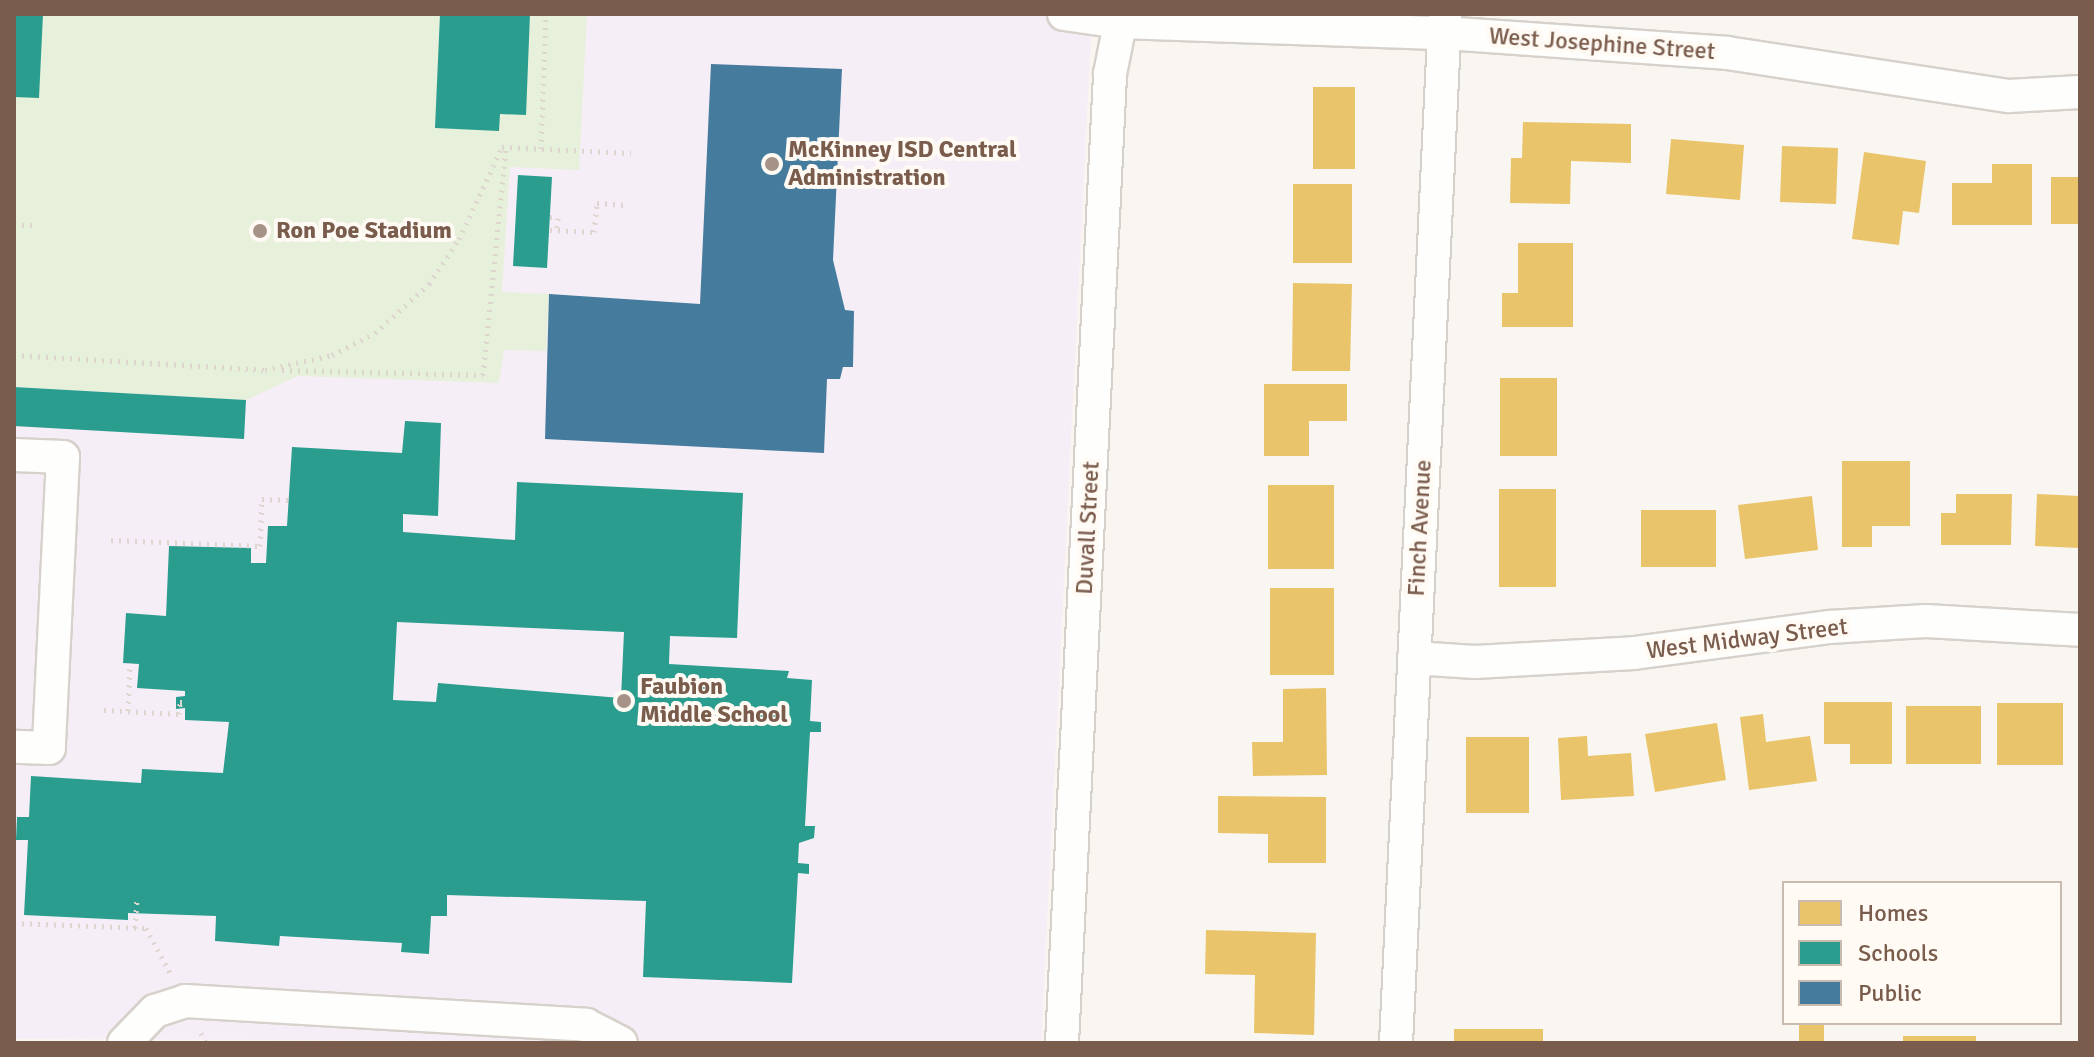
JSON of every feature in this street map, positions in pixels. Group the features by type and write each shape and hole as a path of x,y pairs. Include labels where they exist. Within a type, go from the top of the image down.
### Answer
{"street":[{"name":"West Josephine Street","path":"1064,14 1122,18 1445,24 1727,53 2009,96 2080,92"},
{"name":"Duvall Street","path":"1062,1043 1110,74 1122,18"},
{"name":"Finch Avenue","path":"1396,1043 1445,24"},
{"path":"14,455 63,457 49,748 14,747"},
{"name":"West Midway Street","path":"1414,658 1475,662 1619,654 1830,627 1926,621 2080,630"},
{"path":"124,1043 155,1011 185,1001 586,1025 621,1043"}],"path":[{"path":"541,149 546,14"},
{"path":"265,370 332,355 401,313 446,262 502,147 631,153"},
{"path":"14,355 265,370 483,375 506,147"},
{"path":"550,217 558,218 553,230 594,232 597,203 629,205"},
{"path":"14,225 34,225"},
{"path":"111,540 260,546 262,499 288,500"},
{"path":"128,711 130,663"},
{"path":"104,710 179,714 180,702 185,702"},
{"path":"135,928 137,898"},
{"path":"14,923 146,928 174,981"}],"shaded area":[{"path":"14,14 1092,14 1041,1043 14,1039"}],"green space":[{"name":"Ron Poe Stadium","path":"14,14 587,14 579,170 510,167 502,292 549,294 546,351 504,350 499,383 298,376 246,400 14,387"}],"building: Homes":[{"path":"1313,87 1355,87 1355,169 1313,169"},
{"path":"1523,122 1631,124 1631,163 1571,161 1570,204 1510,203 1511,158 1522,158"},
{"path":"1671,139 1744,145 1740,200 1666,194"},
{"path":"1782,146 1838,148 1836,204 1780,202"},
{"path":"1864,152 1926,161 1919,213 1903,211 1899,245 1852,239"},
{"path":"1992,164 2032,164 2032,225 1952,225 1952,183 1992,183"},
{"path":"2051,177 2080,177 2080,224 2051,224"},
{"path":"1293,184 1352,184 1352,263 1293,263"},
{"path":"1518,243 1573,243 1573,327 1502,327 1502,293 1518,293"},
{"path":"1293,283 1352,284 1350,371 1292,371"},
{"path":"1500,378 1557,378 1557,456 1500,456"},
{"path":"1264,384 1347,384 1347,421 1309,421 1309,456 1264,456"},
{"path":"1842,461 1910,461 1910,526 1872,526 1872,547 1842,547"},
{"path":"1268,485 1334,485 1334,569 1268,569"},
{"path":"1499,489 1556,489 1556,587 1499,587"},
{"path":"1956,494 2012,494 2011,545 1941,545 1941,513 1956,513"},
{"path":"2037,494 2080,496 2080,548 2035,546"},
{"path":"1812,496 1818,550 1745,559 1738,505"},
{"path":"1641,510 1716,510 1716,567 1641,567"},
{"path":"1270,588 1334,588 1334,675 1270,675"},
{"path":"1326,688 1327,775 1253,776 1252,742 1283,742 1283,689"},
{"path":"1824,702 1892,702 1892,764 1850,764 1850,744 1824,744"},
{"path":"1997,703 2063,703 2063,765 1997,765"},
{"path":"1906,706 1981,706 1981,764 1906,764"},
{"path":"1763,714 1766,742 1810,736 1817,781 1749,790 1740,717"},
{"path":"1717,723 1726,780 1655,792 1645,734"},
{"path":"1587,736 1588,756 1631,753 1634,796 1561,800 1558,738"},
{"path":"1466,737 1529,737 1529,813 1466,813"},
{"path":"1218,796 1326,797 1326,863 1268,863 1268,834 1218,833"},
{"path":"1206,930 1316,933 1314,1035 1254,1033 1255,975 1205,974"},
{"path":"1799,1025 1824,1025 1824,1043 1799,1043"},
{"path":"1454,1029 1543,1029 1543,1043 1454,1043"},
{"path":"1903,1036 1976,1036 1976,1043 1903,1043"}],"building: Schools":[{"path":"14,14 43,14 39,98 14,97"},
{"path":"440,14 530,14 526,115 500,114 499,131 435,128"},
{"path":"518,175 552,177 547,268 513,266"},
{"path":"14,387 246,400 244,439 14,426"},
{"name":"Faubion Middle School","path":"405,421 441,423 438,516 403,514 403,532 515,540 517,482 743,493 737,638 670,636 669,664 789,671 787,678 812,680 810,721 821,722 821,732 810,732 805,826 815,826 814,838 799,843 798,863 809,864 809,874 798,873 792,983 643,977 646,901 447,895 447,916 431,916 429,954 401,952 402,943 280,936 279,946 215,941 216,916 128,913 128,920 24,915 28,840 16,840 17,817 29,817 31,776 141,783 142,769 223,773 229,722 185,720 185,708 176,709 176,697 185,696 185,691 137,688 139,664 123,663 126,613 166,616 169,546 251,548 251,563 266,563 268,526 287,526 292,447 402,453","holes":["397,622 624,632 621,698 438,683 436,702 393,700"]}],"building: Public":[{"name":"McKinney ISD Central Administration","path":"711,64 842,69 833,260 845,310 854,311 853,367 843,367 840,379 827,379 824,453 545,439 549,294 700,304"}],"place":[{"name":"McKinney ISD Central Administration","path":"772,164"},
{"name":"Ron Poe Stadium","path":"260,231"},
{"name":"Faubion Middle School","path":"624,701"}]}
